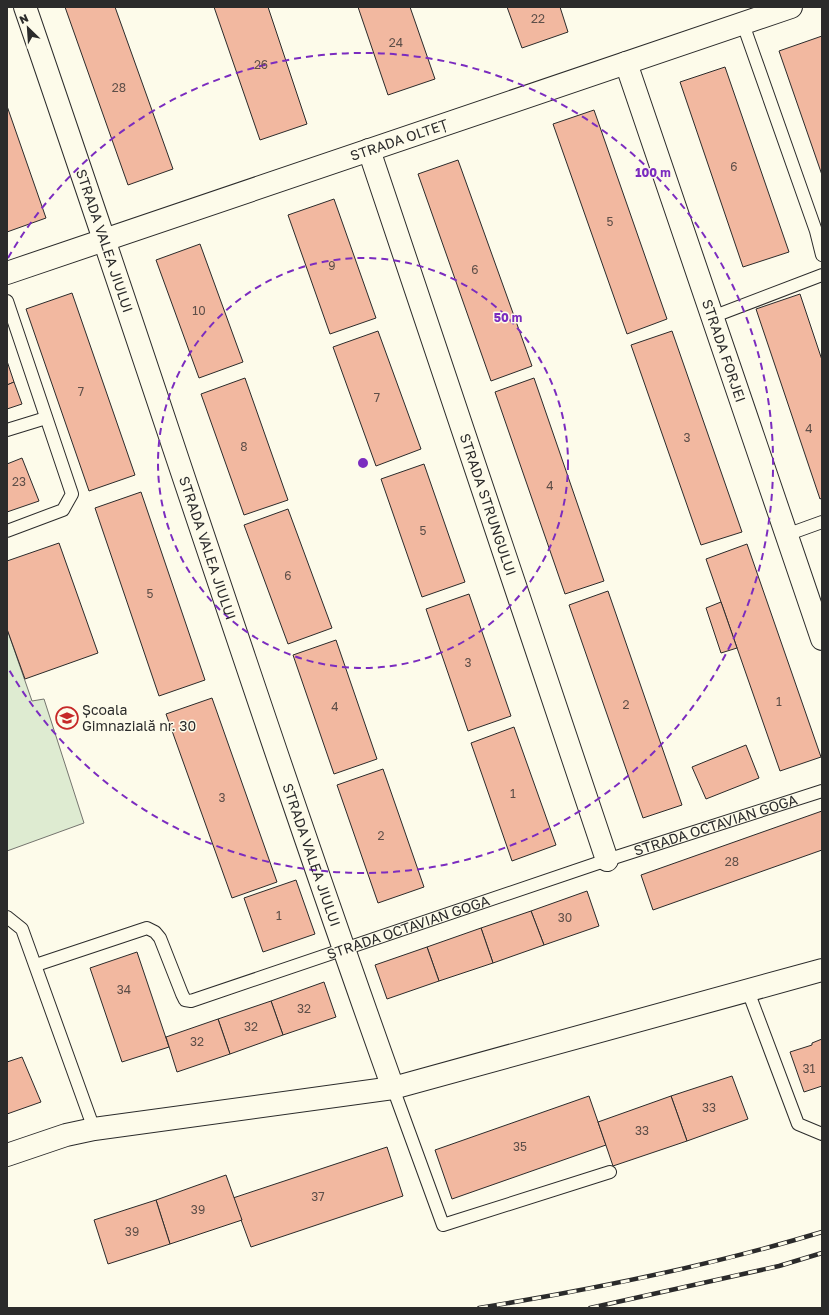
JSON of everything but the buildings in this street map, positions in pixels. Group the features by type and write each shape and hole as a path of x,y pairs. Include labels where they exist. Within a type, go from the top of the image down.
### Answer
{"street":[{"name":"STRADA VALEA JIULUI","path":"25,7 105,240 343,949 393,1088"},
{"name":"STRADA OLTEȚ","path":"7,273 791,7"},
{"name":"STRADA FORJEI","path":"626,63 822,639"},
{"name":"STRADA STRUNGULUI","path":"369,150 606,860"},
{"path":"7,1156 66,1135 94,1129 393,1088 822,970"}],"lane":[{"path":"743,24 819,230 822,256"},
{"path":"712,318 822,275"},
{"path":"7,301 72,494 63,510 7,531"},
{"path":"7,430 46,418"},
{"path":"786,535 822,522"},
{"name":"STRADA OCTAVIAN GOGA","path":"36,965 147,928 155,932 160,938 182,994 186,1000 191,1001 606,860 822,791"},
{"path":"7,916 22,929 94,1129"},
{"path":"748,991 798,1124 822,1134"},
{"path":"393,1088 443,1225 610,1172"}],"green space":[{"path":"7,629 32,701 44,699 84,823 7,851"}],"railway":[{"path":"479,1308 652,1276 737,1256 822,1232"},
{"path":"590,1308 779,1266 822,1253"}],"place":[{"name":"Școala Gimnazială nr. 30","path":"67,718"}]}
